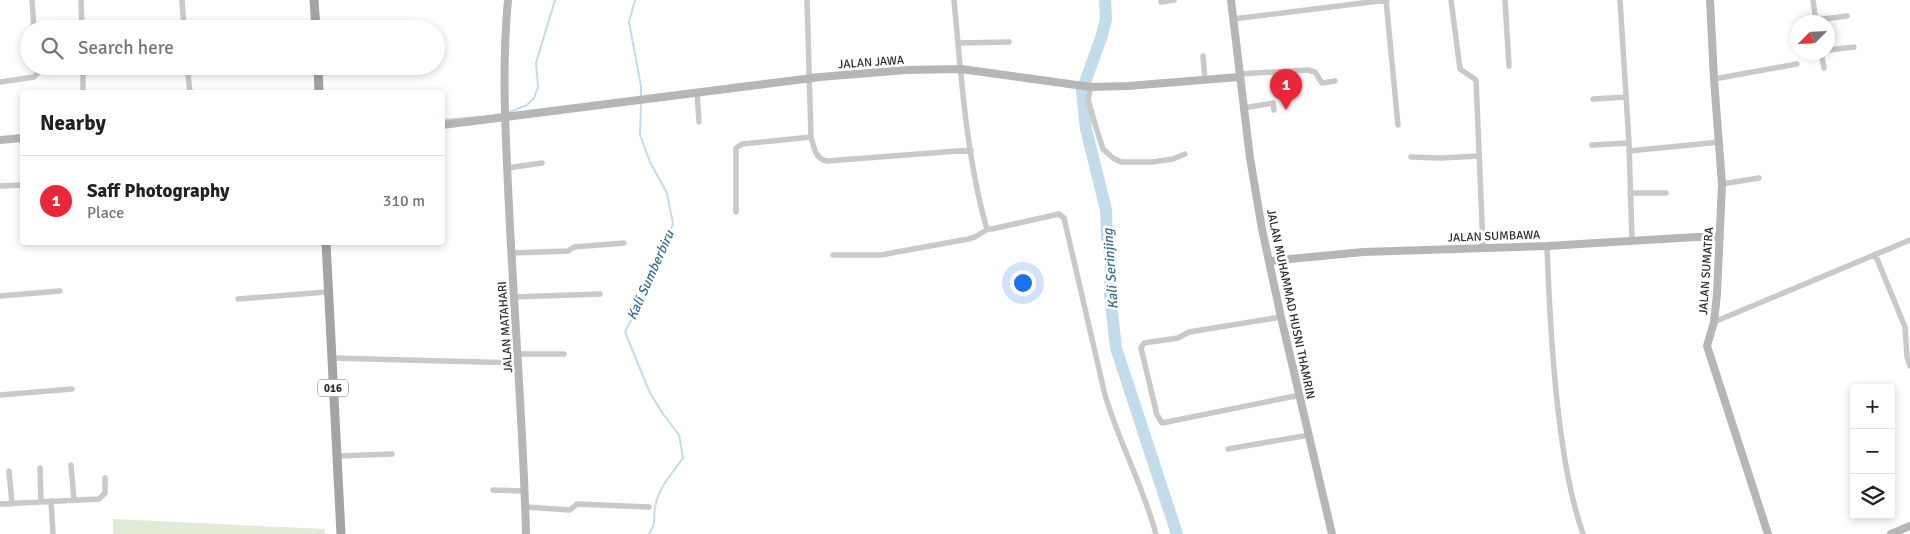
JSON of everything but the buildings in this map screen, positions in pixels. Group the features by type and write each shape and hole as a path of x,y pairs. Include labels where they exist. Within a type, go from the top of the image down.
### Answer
{"main road":[{"path":"314,0 315,20"},
{"path":"318,75 319,90"},
{"name":"016","path":"326,245 341,534"}],"street":[{"path":"32,0 33,20"},
{"path":"81,0 82,20"},
{"path":"182,0 183,20"},
{"name":"JALAN MATAHARI","path":"508,0 505,114 513,297 519,363 526,534"},
{"path":"807,0 811,138 816,154 821,159 826,161 971,150"},
{"path":"954,0 971,150 981,207 988,229"},
{"path":"1161,2 1174,0"},
{"name":"JALAN MUHAMMAD HUSNI THAMRIN","path":"1231,0 1250,158 1269,262 1332,534"},
{"path":"1233,19 1386,0 1398,125"},
{"path":"1451,0 1460,69 1477,82 1484,247"},
{"path":"1505,0 1509,66"},
{"path":"1620,0 1629,143 1632,240"},
{"name":"JALAN SUMATRA","path":"1710,0 1722,184 1714,322 1708,340 1709,352 1768,534"},
{"path":"1812,0 1815,15"},
{"path":"1835,18 1847,16"},
{"path":"958,43 1009,42"},
{"path":"1835,49 1854,47"},
{"path":"1204,56 1205,80"},
{"path":"1822,60 1824,68"},
{"path":"1714,79 1797,64"},
{"name":"JALAN JAWA","path":"445,124 505,114 641,100 810,78 906,70 961,69 1090,87 1205,80 1239,75"},
{"path":"1239,75 1308,70 1316,73 1322,83 1336,81"},
{"path":"0,82 34,77 36,75"},
{"path":"83,75 83,90"},
{"path":"188,75 190,90"},
{"path":"1090,87 1088,99 1103,149 1113,158 1121,162 1152,162 1174,160 1185,154"},
{"path":"697,92 699,122"},
{"path":"1593,99 1626,98"},
{"path":"1243,108 1272,103 1274,110"},
{"path":"0,140 20,138"},
{"path":"736,212 736,148 742,144 811,138"},
{"path":"1629,151 1720,142"},
{"path":"1592,145 1629,143"},
{"path":"1410,157 1479,156"},
{"path":"507,168 542,163"},
{"path":"1722,184 1759,178"},
{"path":"0,186 20,185"},
{"path":"1630,194 1666,193"},
{"path":"833,255 880,255 968,239 980,235 988,229 1059,214 1064,218 1105,395 1114,424 1151,515 1156,534"},
{"name":"JALAN SUMBAWA","path":"1269,262 1363,252 1547,246 1632,240 1720,237"},
{"path":"1714,322 1910,240"},
{"path":"511,253 568,252 574,247 624,243"},
{"path":"1547,246 1554,379 1563,454 1569,487 1583,534"},
{"path":"1875,254 1904,327 1907,357 1910,366"},
{"path":"0,296 60,291"},
{"path":"238,299 327,292"},
{"path":"513,297 600,294"},
{"path":"1281,317 1189,332 1178,338 1144,343 1141,348 1144,364 1162,423 1300,395"},
{"path":"518,354 564,354"},
{"path":"332,358 519,363"},
{"path":"0,395 72,389"},
{"path":"1228,450 1309,435"},
{"path":"338,456 392,454"},
{"path":"72,465 74,500"},
{"path":"40,468 42,502"},
{"path":"9,471 12,504"},
{"path":"0,504 102,498 105,493 105,478"},
{"path":"493,490 525,491"},
{"path":"51,501 53,534"},
{"path":"526,507 570,510 577,504 649,507"},
{"path":"1891,534 1910,526"}],"green space":[{"path":"113,519 325,529 325,534 113,534"}],"waterway":[{"path":"507,113 527,105 534,98 538,87 536,63 555,0"},
{"name":"Kali Sumberbiru","path":"635,0 629,22 641,86 641,98"},
{"name":"Kali Serinjing","path":"1105,0 1106,19 1102,35 1082,91 1086,129 1106,210 1107,238 1111,260 1110,294 1116,348 1177,534"},
{"name":"Kali Sumberbiru","path":"641,103 640,135 650,162 667,193 673,224 663,249 652,266 643,296 625,332 650,393 679,435 683,458 659,494 655,507 654,523 649,534"},
{"path":"445,120 478,117"}],"place":[{"name":"Saff Photography","path":"1286,110"}]}
